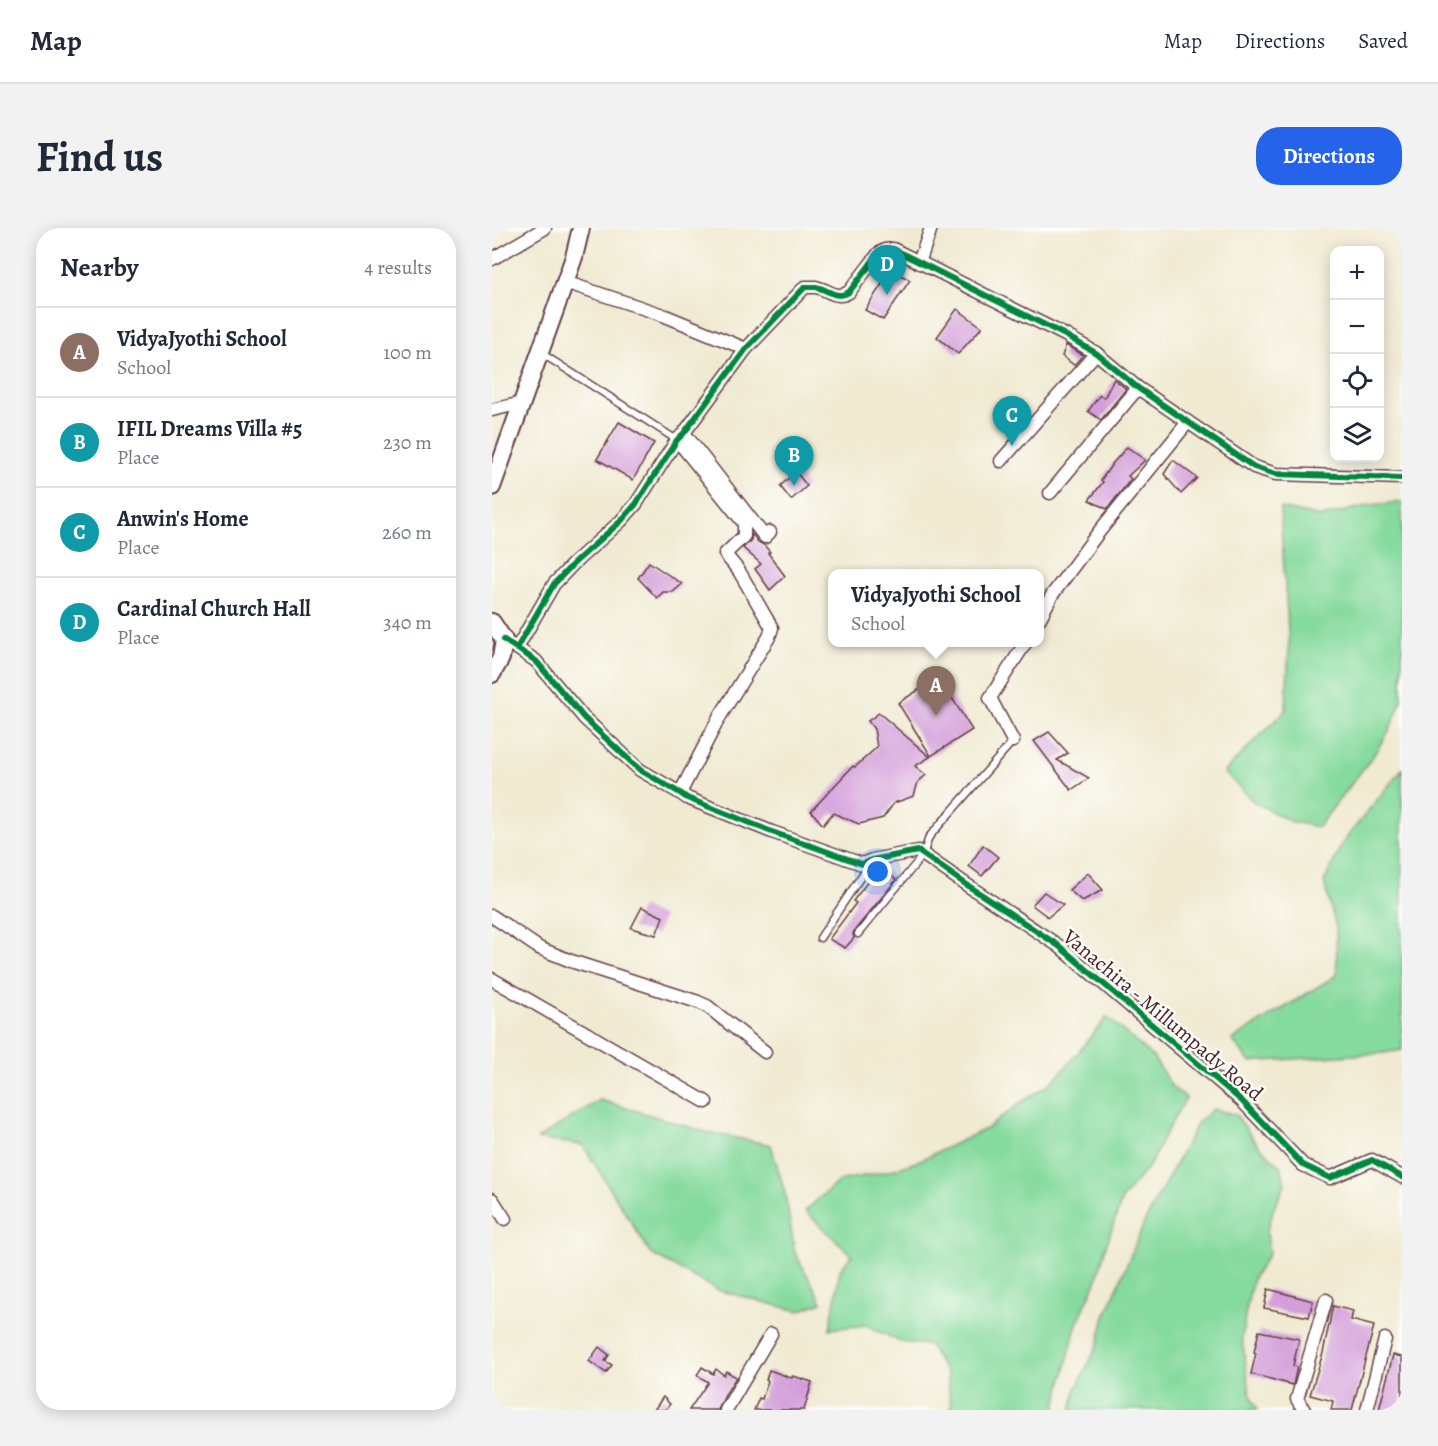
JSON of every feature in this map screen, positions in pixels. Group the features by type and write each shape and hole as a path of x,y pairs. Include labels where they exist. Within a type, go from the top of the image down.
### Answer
{"street":[{"path":"492,259 545,228"},
{"path":"492,487 574,257 581,228"},
{"path":"919,262 931,228"},
{"path":"492,674 554,584 636,504 680,436 746,349 805,287 815,287 844,296 879,253 885,250 892,249 919,262 1065,335 1096,353 1138,388 1254,467 1276,474 1402,478"},
{"path":"565,282 663,315 746,349"},
{"path":"1001,461 1096,353"},
{"path":"1050,493 1138,388"},
{"path":"492,410 522,404"},
{"path":"1044,610 1052,595 1098,533 1188,422"},
{"path":"680,436 748,522 765,537 770,532"},
{"path":"680,793 719,718 769,637 772,628 739,571 725,554 744,537 748,522"},
{"path":"492,622 511,644 537,661 584,718 640,770 687,798 772,832 862,864 918,851 923,855"},
{"path":"1013,741 990,698 1023,647"},
{"name":"Vanachira - Millumpady Road","path":"923,855 1059,946 1242,1101 1303,1165 1330,1178 1372,1160 1402,1177"},
{"path":"492,916 539,948 571,961 707,1006 765,1052"},
{"path":"492,979 706,1102"},
{"path":"492,1199 505,1219"},
{"path":"1304,1410 1297,1400 1326,1300"},
{"path":"726,1410 771,1334"},
{"path":"1367,1410 1384,1339"}],"lane":[{"path":"540,353 680,436"},
{"path":"858,934 923,855 929,837 1013,741"},
{"path":"820,938 872,860"}],"green space":[{"path":"1402,502 1402,700 1390,729 1373,756 1318,827 1292,822 1254,802 1224,772 1286,710 1289,644 1280,508 1322,517 1370,505"},
{"path":"1402,769 1402,1050 1250,1062 1232,1040 1337,975 1336,927 1324,882 1343,842"},
{"path":"1107,1017 1153,1057 1172,1087 1186,1098 1151,1163 1122,1199 1097,1279 1076,1326 1055,1410 950,1410 947,1374 929,1345 901,1342 866,1325 830,1329 840,1270 852,1255 805,1211 839,1181 889,1171 916,1162 986,1129 1049,1085"},
{"path":"600,1100 706,1132 771,1145 785,1193 795,1253 822,1302 799,1311 717,1290 651,1254 583,1145 537,1139"},
{"path":"1213,1109 1236,1115 1258,1145 1281,1167 1285,1184 1267,1230 1269,1254 1253,1278 1242,1339 1250,1393 1257,1410 1071,1410 1076,1389 1098,1344 1105,1317 1145,1221 1198,1122"}],"building":[{"path":"891,270 910,280 883,320 865,310"},
{"path":"957,309 982,327 958,354 937,337"},
{"path":"1066,345 1083,355 1074,365 1062,356"},
{"path":"1114,379 1126,389 1101,420 1088,411 1100,395 1104,398"},
{"path":"619,422 654,443 633,480 597,459"},
{"path":"1127,447 1145,460 1128,476 1131,479 1107,509 1089,500 1103,482 1101,480 1112,464"},
{"path":"1173,460 1197,478 1181,494 1164,474"},
{"path":"796,472 807,486 791,500 780,486"},
{"path":"752,534 770,552 768,553 785,576 770,590 755,569 761,564 743,548 751,540"},
{"path":"649,562 682,584 673,592 663,592 657,598 638,578"},
{"path":"939,677 972,730 931,756 898,703"},
{"path":"879,713 930,757 915,766 926,775 918,782 914,796 894,803 883,818 859,824 833,813 823,825 811,811 853,766 855,767 877,747 874,729 868,721"},
{"path":"1049,732 1068,753 1057,760 1089,778 1071,790 1034,741"},
{"path":"983,845 998,857 982,876 969,866"},
{"path":"882,866 896,880 854,931 854,938 845,948 829,939 856,903 853,901"},
{"path":"1088,873 1103,890 1082,901 1069,890"},
{"path":"1044,892 1063,905 1048,917 1032,905"},
{"path":"642,907 663,917 656,935 631,928"},
{"path":"1268,1289 1313,1301 1309,1317 1264,1308"},
{"path":"1333,1306 1353,1311 1351,1320 1374,1326 1352,1410 1331,1410 1333,1401 1310,1395 1323,1353"},
{"path":"1259,1331 1299,1339 1293,1366 1297,1367 1293,1385 1251,1374"},
{"path":"599,1347 609,1355 605,1361 612,1365 606,1373 589,1361"},
{"path":"1393,1355 1402,1357 1402,1398 1399,1410 1379,1410"},
{"path":"702,1367 713,1374 716,1369 724,1375 726,1371 736,1377 718,1410 689,1410 708,1382 697,1375"},
{"path":"769,1370 812,1382 804,1410 754,1410 759,1398 762,1399"},
{"path":"663,1397 670,1404 665,1410 654,1410"}],"cycle path":[{"path":"517,648 554,584 636,504 677,440 746,349 805,287 816,287 837,295 845,294 849,292 879,253 885,250 893,249 1065,335 1096,353 1138,388 1254,467 1276,474 1402,478"},
{"path":"504,640 536,661 584,718 640,770 687,798 772,832 862,864 918,851 1059,946 1242,1101 1303,1165 1330,1178 1372,1160 1402,1177"}],"place":[{"name":"Cardinal Church Hall","path":"887,295"},
{"name":"Anwin's Home","path":"1012,446"},
{"name":"IFIL Dreams Villa #5","path":"794,486"},
{"name":"VidyaJyothi School","path":"936,716"}]}
